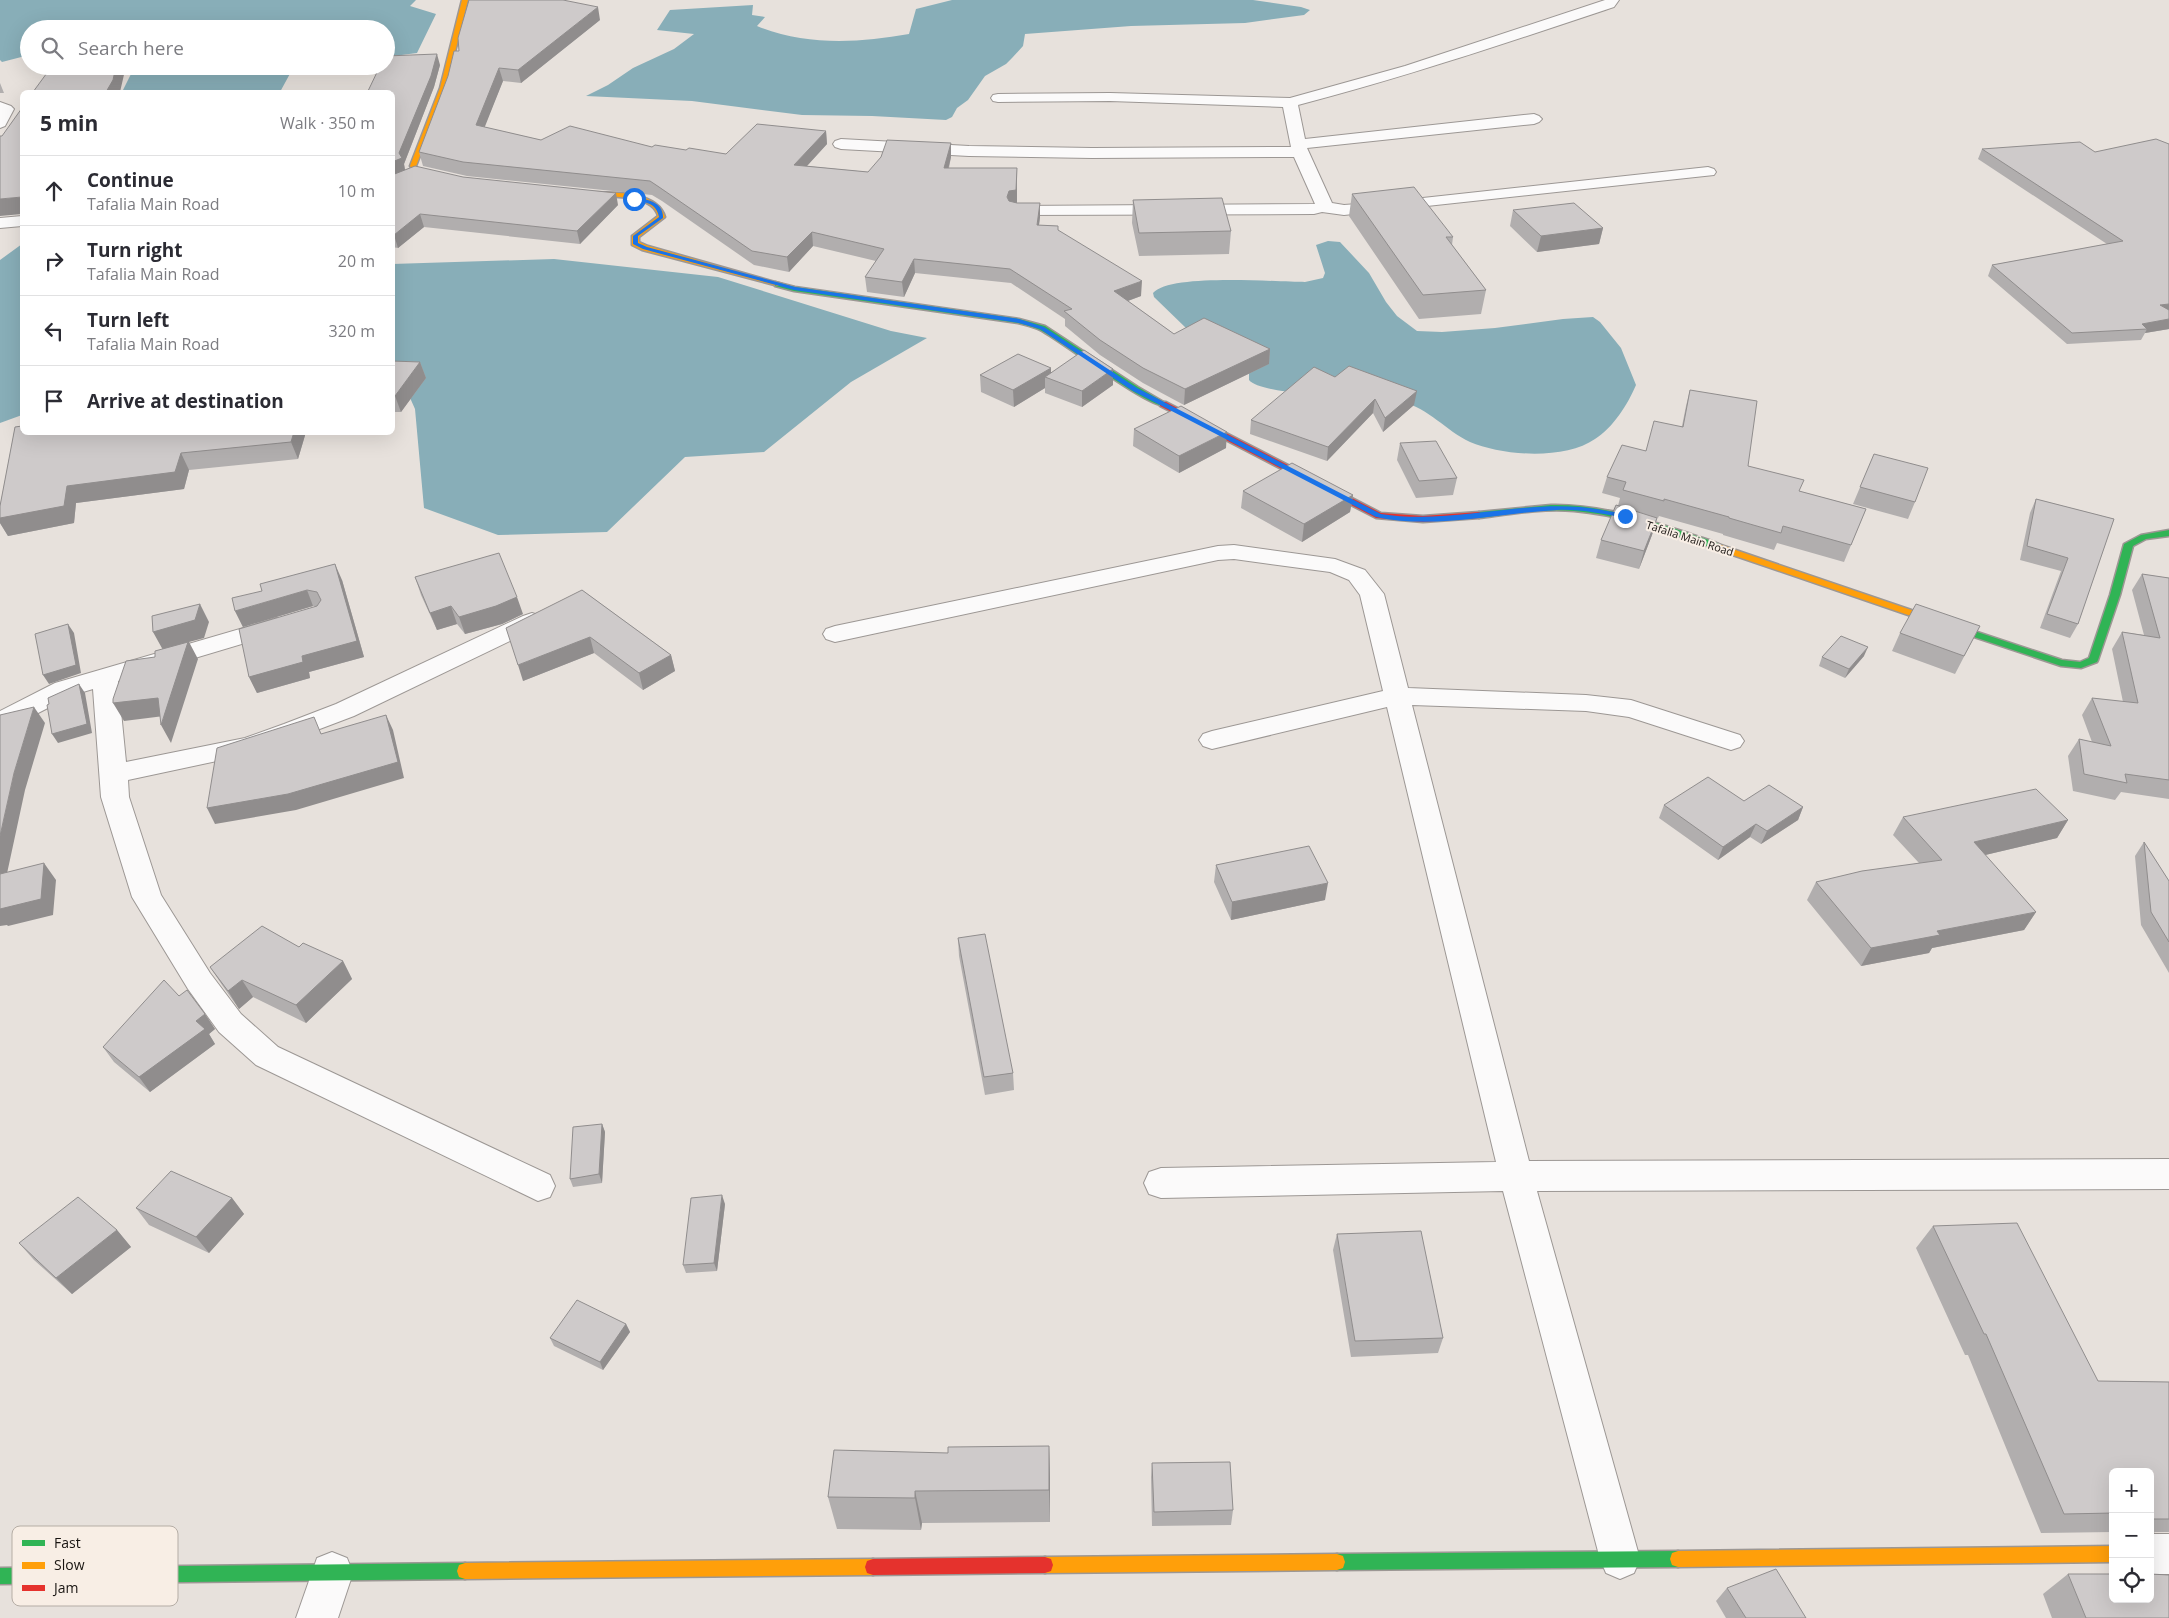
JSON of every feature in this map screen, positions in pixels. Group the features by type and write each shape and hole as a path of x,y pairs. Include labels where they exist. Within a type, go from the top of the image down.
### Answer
{"street":[{"path":"417,172 413,166 443,88 465,0"},
{"path":"998,98 1110,97 1290,103 1344,89 1453,56 1609,4 1612,0"},
{"path":"1290,103 1299,148 1324,204 1322,207"},
{"path":"0,107 6,109 0,123"},
{"path":"841,144 969,151 1054,152 1299,148 1534,119"},
{"path":"401,180 417,172 458,181"},
{"path":"1017,210 1314,209 1322,207 1344,210 1708,172"},
{"name":"Tafalia Main Road","path":"564,192 634,199 654,203 660,210 662,217 636,236 635,243 645,248 794,289 1019,321 1042,328 1135,389 1379,516 1404,520 1433,519 1558,508 1591,509 1625,516 2061,663 2081,665 2093,660 2115,595 2129,544 2144,537 2169,533"},
{"path":"0,223 20,221"},
{"path":"835,634 1218,553 1234,552 1335,566 1357,575 1372,594 1516,1176 1620,1559"},
{"path":"0,722 64,689 295,620"},
{"path":"114,774 259,743 345,710 532,621"},
{"path":"105,676 115,798 147,897 198,981 230,1023 267,1056 538,1186"},
{"path":"1212,740 1398,696 1586,703 1631,709 1731,741"},
{"path":"1161,1183 1516,1176 2169,1174"},
{"path":"178,1574 2109,1554"},
{"path":"2154,1554 2169,1554"},
{"path":"317,1618 332,1573"}],"water":[{"path":"0,0 416,0 410,6 436,14 417,53 395,56 395,20 20,20 20,57 2,62 0,60"},
{"path":"952,0 1253,0 1310,10 1304,15 1245,23 1131,26 1025,34 1023,46 1012,58 1006,64 985,76 968,100 957,108 952,117 946,120 802,115 692,101 586,96 608,85 633,68 674,49 694,34 657,30 670,10 753,5 752,15 765,17 757,26 794,37 813,40 851,41 909,34 916,9"},
{"path":"130,75 289,75 281,90 123,90"},
{"path":"1328,241 1340,242 1369,273 1386,302 1397,316 1417,331 1442,332 1495,328 1593,317 1600,322 1621,348 1636,385 1633,392 1624,408 1608,429 1582,446 1551,453 1534,454 1499,450 1470,442 1421,409 1402,402 1296,393 1258,386 1249,380 1249,372 1187,329 1154,297 1153,293 1163,287 1180,283 1224,280 1305,282 1323,278 1325,273 1316,245"},
{"path":"20,245 20,416 0,423 0,260"},
{"path":"554,259 718,277 891,331 927,338 851,382 764,452 685,457 607,532 498,535 424,508 415,409 403,382 395,379 395,264"}],"building":[{"path":"469,0 563,0 598,7 518,70 499,68 476,125 541,140 570,126 652,147 655,145 686,150 689,148 726,154 757,124 826,131 794,165 868,172 881,157 887,140 951,143 944,168 1017,168 1016,190 1009,191 1007,197 1009,201 1040,203 1037,225 1058,226 1058,230 1142,281 1114,291 1174,334 1204,318 1270,349 1185,389 1143,368 1100,340 1064,311 1072,309 1010,269 914,259 902,282 865,277 884,249 812,232 787,257 752,251 650,181 463,162 419,152 448,76 454,51 459,51 458,38"},
{"path":"437,54 431,76 399,153 402,158 395,161 395,90 368,90 376,75 395,75 395,56"},
{"path":"45,75 114,75 107,90 34,90"},
{"path":"20,111 20,197 0,199 0,136 2,136"},
{"path":"2156,139 2169,144 2169,304 2160,305 2169,310 2169,319 2142,324 2147,329 2072,333 1992,265 2123,241 1982,149 2080,142 2095,152"},
{"path":"415,166 463,177 616,193 577,231 420,214 395,234 395,174"},
{"path":"1414,187 1453,237 1446,237 1486,290 1423,295 1352,194"},
{"path":"1222,198 1231,231 1139,233 1133,200"},
{"path":"1574,203 1603,228 1541,236 1513,210"},
{"path":"1084,350 1113,369 1082,391 1045,377"},
{"path":"1018,354 1051,368 1013,390 980,375"},
{"path":"395,361 420,362 395,396"},
{"path":"1349,366 1417,391 1385,418 1375,399 1328,447 1251,420 1314,367 1335,377"},
{"path":"1690,390 1757,401 1748,466 1804,480 1799,491 1866,509 1851,545 1783,526 1781,533 1664,499 1664,501 1623,490 1626,482 1607,477 1622,445 1646,451 1654,421 1683,427"},
{"path":"1181,406 1227,432 1179,456 1134,429"},
{"path":"20,426 20,435 293,435 291,442 181,453 175,472 67,486 64,506 0,518 0,506 15,427"},
{"path":"1436,441 1457,478 1419,481 1400,443"},
{"path":"1874,454 1928,468 1915,502 1860,487"},
{"path":"1292,463 1353,495 1304,524 1243,491"},
{"path":"2036,499 2114,519 2078,624 2047,614 2068,558 2027,546"},
{"path":"1616,505 1657,518 1644,551 1601,540"},
{"path":"499,553 517,597 496,606 459,617 451,606 430,613 415,577"},
{"path":"335,564 357,641 302,656 303,662 249,677 239,629 317,606 321,600 317,592 307,590 235,611 232,598 262,591 260,584"},
{"path":"2142,574 2169,578 2169,780 2125,774 2127,783 2084,774 2079,739 2111,746 2092,698 2138,703 2122,632 2160,638"},
{"path":"582,590 671,655 639,673 590,637 518,665 506,628"},
{"path":"200,604 195,620 153,632 152,616"},
{"path":"1916,604 1980,626 1964,656 1900,633"},
{"path":"68,624 76,665 43,675 35,634"},
{"path":"1841,636 1868,647 1849,669 1822,657"},
{"path":"188,642 161,725 158,698 113,703 126,661 155,657 155,651"},
{"path":"79,684 87,724 52,734 47,705 49,704 48,698"},
{"path":"34,707 14,773 0,836 0,715"},
{"path":"386,715 398,762 288,794 207,808 217,748 314,717 321,734"},
{"path":"1708,777 1744,801 1769,785 1803,807 1767,831 1756,824 1723,847 1664,805"},
{"path":"2036,789 2068,820 1974,842 2036,912 1937,931 1940,935 1871,948 1816,882 1862,871 1942,860 1903,817"},
{"path":"2144,842 2169,881 2169,942 2151,912"},
{"path":"1309,846 1328,883 1232,902 1216,865"},
{"path":"44,863 41,899 0,909 0,874"},
{"path":"262,926 299,947 303,943 343,961 296,1005 242,980 228,991 210,967"},
{"path":"985,934 1013,1073 984,1077 958,938"},
{"path":"164,980 179,996 187,990 205,1014 196,1021 205,1029 139,1077 103,1047"},
{"path":"602,1124 599,1174 570,1179 573,1127"},
{"path":"171,1171 232,1198 196,1237 136,1208"},
{"path":"722,1195 714,1263 683,1265 691,1198"},
{"path":"78,1197 117,1230 56,1278 19,1243"},
{"path":"2017,1223 2098,1381 2169,1382 2169,1519 2154,1519 2154,1468 2109,1468 2109,1513 2064,1514 1986,1334 1984,1334 1933,1226"},
{"path":"1421,1231 1443,1338 1355,1341 1337,1234"},
{"path":"577,1300 626,1324 600,1362 550,1338"},
{"path":"1049,1446 1049,1490 915,1491 915,1498 828,1497 834,1450 948,1453 948,1447"},
{"path":"1230,1462 1233,1510 1154,1512 1152,1463"},
{"path":"1776,1569 1806,1618 1746,1618 1727,1588"},
{"path":"2068,1574 2109,1574 2109,1603 2154,1603 2154,1574 2169,1575 2169,1618 2086,1618"}],"traffic: fast":[{"path":"778,284 794,289 1019,321 1042,328 1135,389 1163,404"},
{"path":"1479,515 1551,508 1593,510 1647,523 1718,547"},
{"path":"1920,616 2061,663 2081,665 2093,660 2115,595 2129,544 2144,537 2169,533"},
{"path":"1337,1562 1678,1559"},
{"path":"178,1574 465,1571"},
{"path":"0,1576 12,1576"}],"traffic: slow":[{"path":"448,179 417,172 413,166 443,88 465,0"},
{"path":"580,194 632,197 651,202 657,206 662,217 636,236 635,243 645,248 778,284"},
{"path":"1718,547 1920,616"},
{"path":"1678,1559 2109,1554"},
{"path":"1045,1565 1337,1562"},
{"path":"465,1571 873,1567"}],"traffic: jam":[{"path":"1163,404 1379,516 1423,519 1479,515"},
{"path":"873,1567 1045,1565"}],"route":[{"path":"634,199 654,203 660,210 662,217 655,224 636,236 635,243 645,248 794,289 1019,321 1042,328 1135,389 1379,516 1404,520 1433,519 1558,508 1591,509 1625,516"}]}
